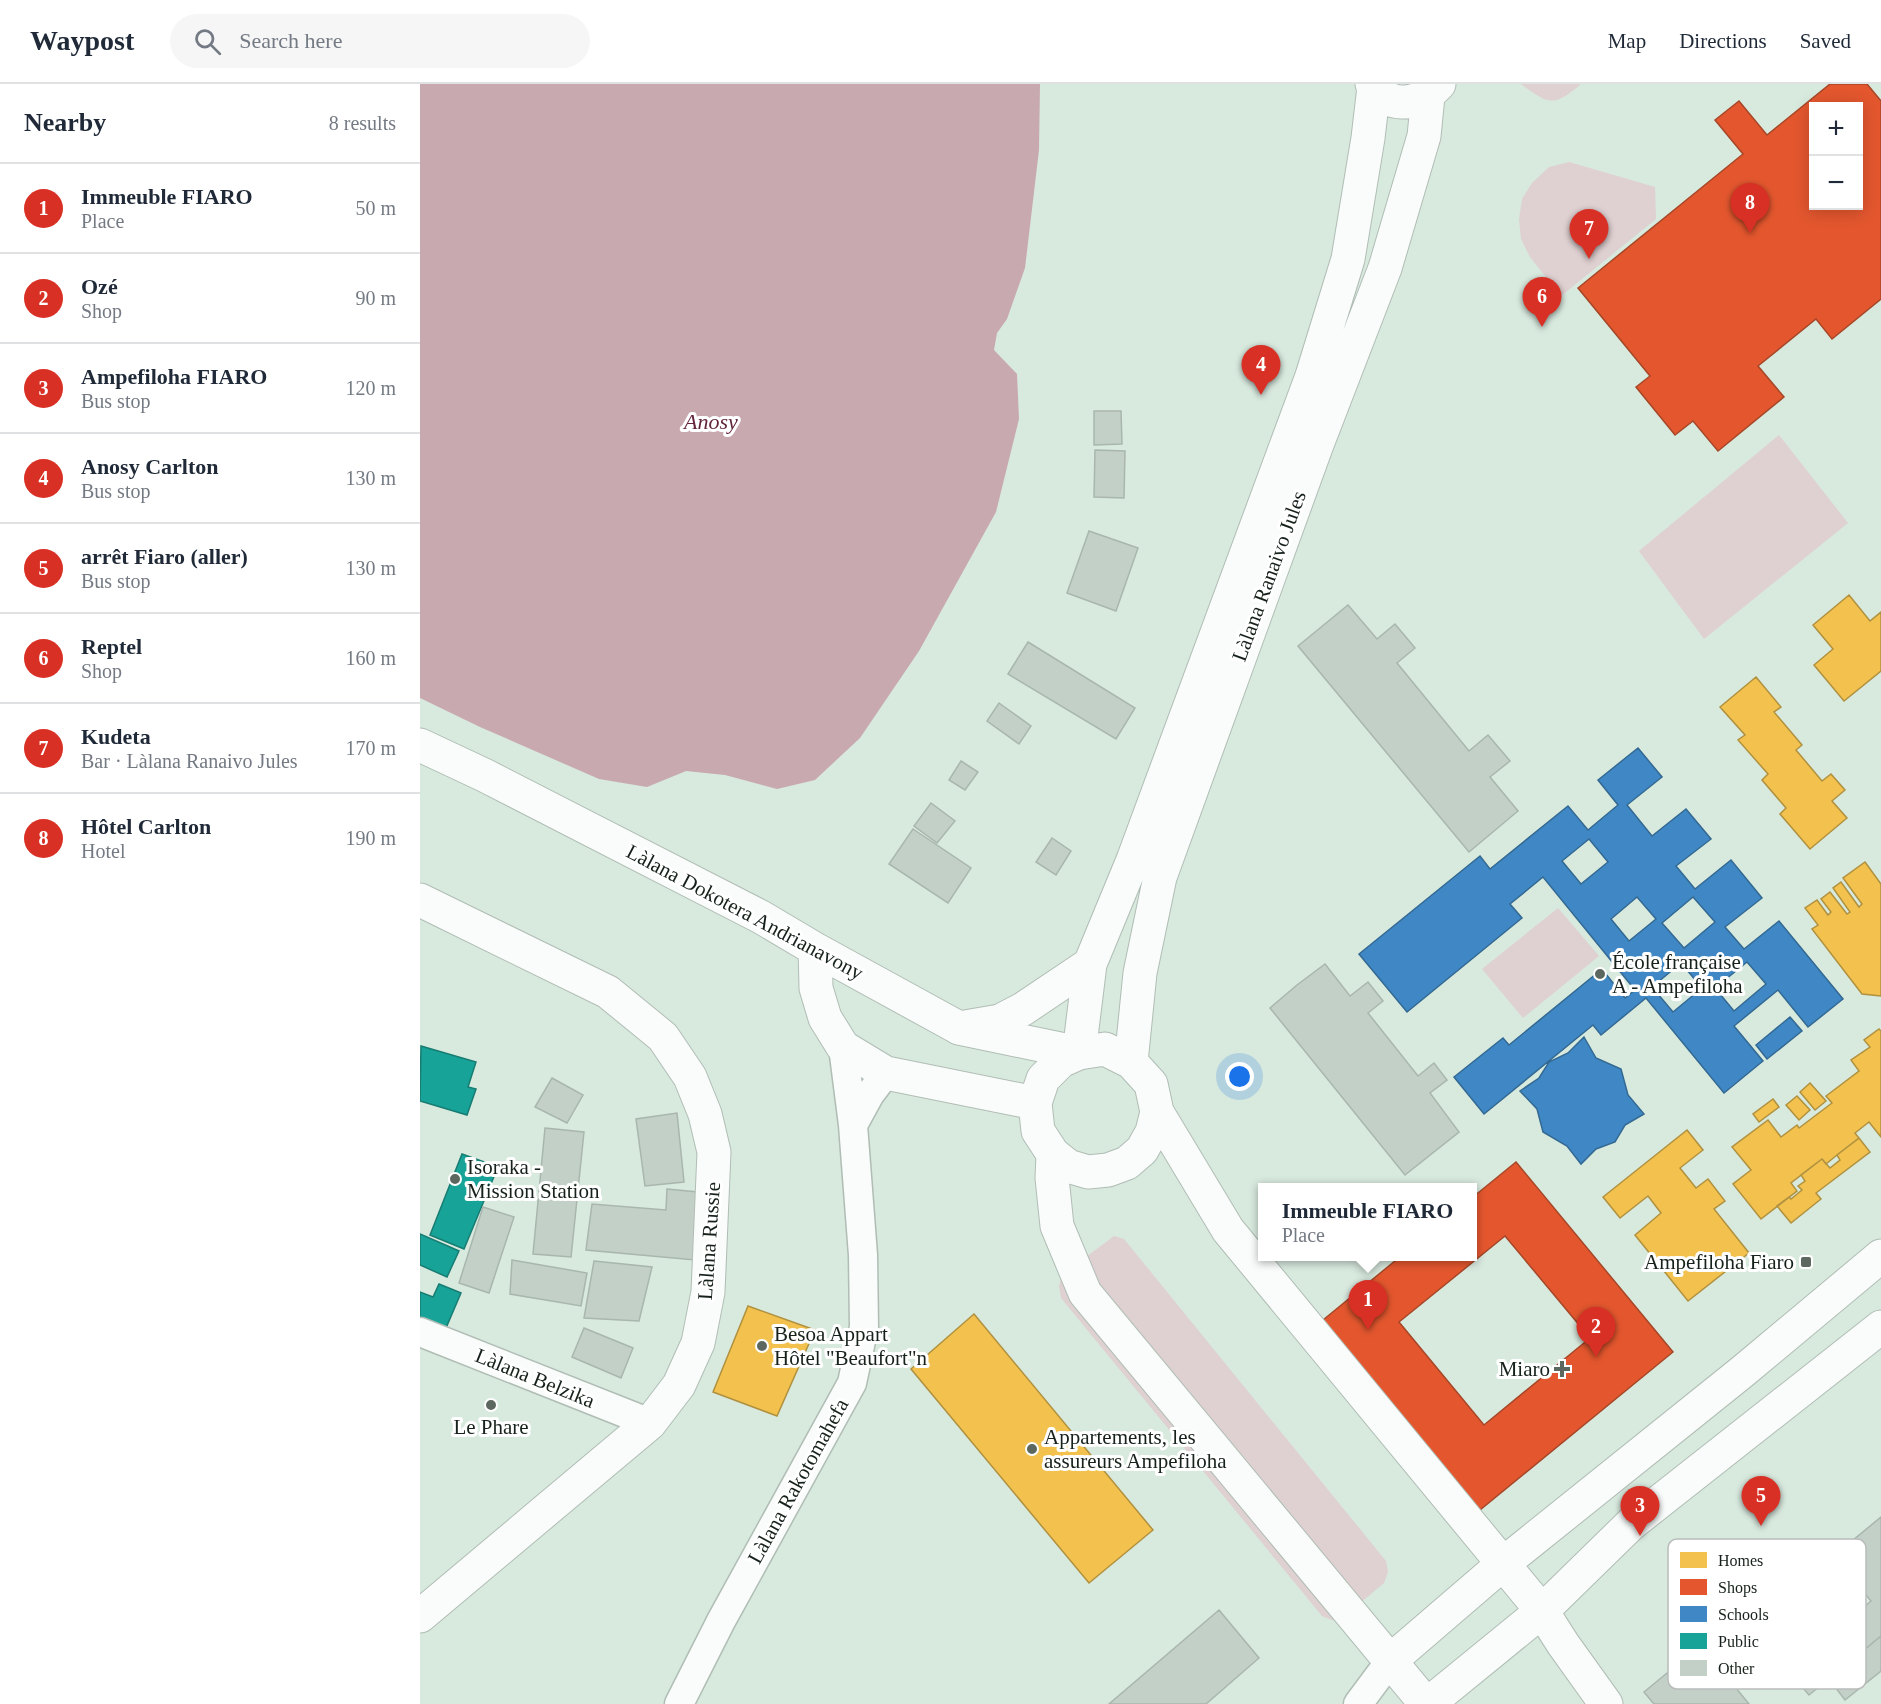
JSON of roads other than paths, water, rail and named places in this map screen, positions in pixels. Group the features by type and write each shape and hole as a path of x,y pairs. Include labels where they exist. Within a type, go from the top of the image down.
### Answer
{"main road":[{"path":"1373,86 1385,97 1399,102 1414,101 1434,90"},
{"name":"Làlana Ranaivo Jules","path":"1079,1053 1090,964 1133,860 1312,376 1348,259 1368,138 1373,86"},
{"name":"Làlana Ranaivo Jules","path":"1131,1062 1140,973 1160,877 1316,447 1385,268 1424,136 1434,90"},
{"name":"Làlana Dokotera Andrianavony","path":"420,745 484,775 739,906 959,1028 1079,1053"},
{"name":"Làlana Russie","path":"420,900 608,992 663,1037 690,1077 705,1114 714,1152 708,1292 698,1343 679,1386 650,1423 420,1616"},
{"path":"815,949 816,988 825,1018 843,1047 886,1073 1035,1103"},
{"path":"959,1028 1000,1021 1090,964"},
{"path":"1157,1113 1152,1132 1142,1150 1127,1163 1108,1170 1088,1172 1068,1166 1053,1154 1038,1131 1035,1103 1043,1080 1061,1061 1079,1053 1105,1049 1131,1062 1150,1084 1157,1113 1228,1230 1504,1563 1542,1611 1606,1704"},
{"path":"1053,1154 1052,1178 1057,1226 1084,1293 1427,1704 1542,1611 1631,1524 1881,1327"},
{"path":"1390,1661 1504,1563 1742,1372 1881,1256"}],"street":[{"name":"Làlana Rakotomahefa","path":"679,1704 721,1621 852,1383 864,1327 863,1256 853,1125 843,1047"},
{"path":"853,1125 870,1094 886,1073"},
{"name":"Làlana Belzika","path":"420,1332 650,1423"},
{"path":"1358,1704 1390,1661"}],"water":[{"name":"Anosy","path":"420,84 1040,84 1039,150 1025,268 1007,319 997,333 994,350 1017,374 1019,419 996,512 919,651 860,738 815,780 777,789 725,775 686,771 647,787 599,779 420,698"}],"place":[{"name":"Hôtel Carlton","path":"1750,233"},
{"name":"Kudeta","path":"1589,259"},
{"name":"Reptel","path":"1542,327"},
{"name":"Anosy Carlton","path":"1261,395"},
{"name":"École française A - Ampefiloha","path":"1600,974"},
{"name":"Isoraka - Mission Station","path":"455,1179"},
{"name":"Ampefiloha Fiaro","path":"1806,1262"},
{"name":"Immeuble FIARO","path":"1368,1330"},
{"name":"Besoa Appart Hôtel \"Beaufort\"n","path":"762,1346"},
{"name":"Ozé","path":"1596,1357"},
{"name":"Miaro","path":"1562,1369"},
{"name":"Le Phare","path":"491,1405"},
{"name":"Appartements, les assureurs Ampefiloha","path":"1032,1449"},
{"name":"arrêt Fiaro (aller)","path":"1761,1526"},
{"name":"Ampefiloha FIARO","path":"1640,1536"}]}
